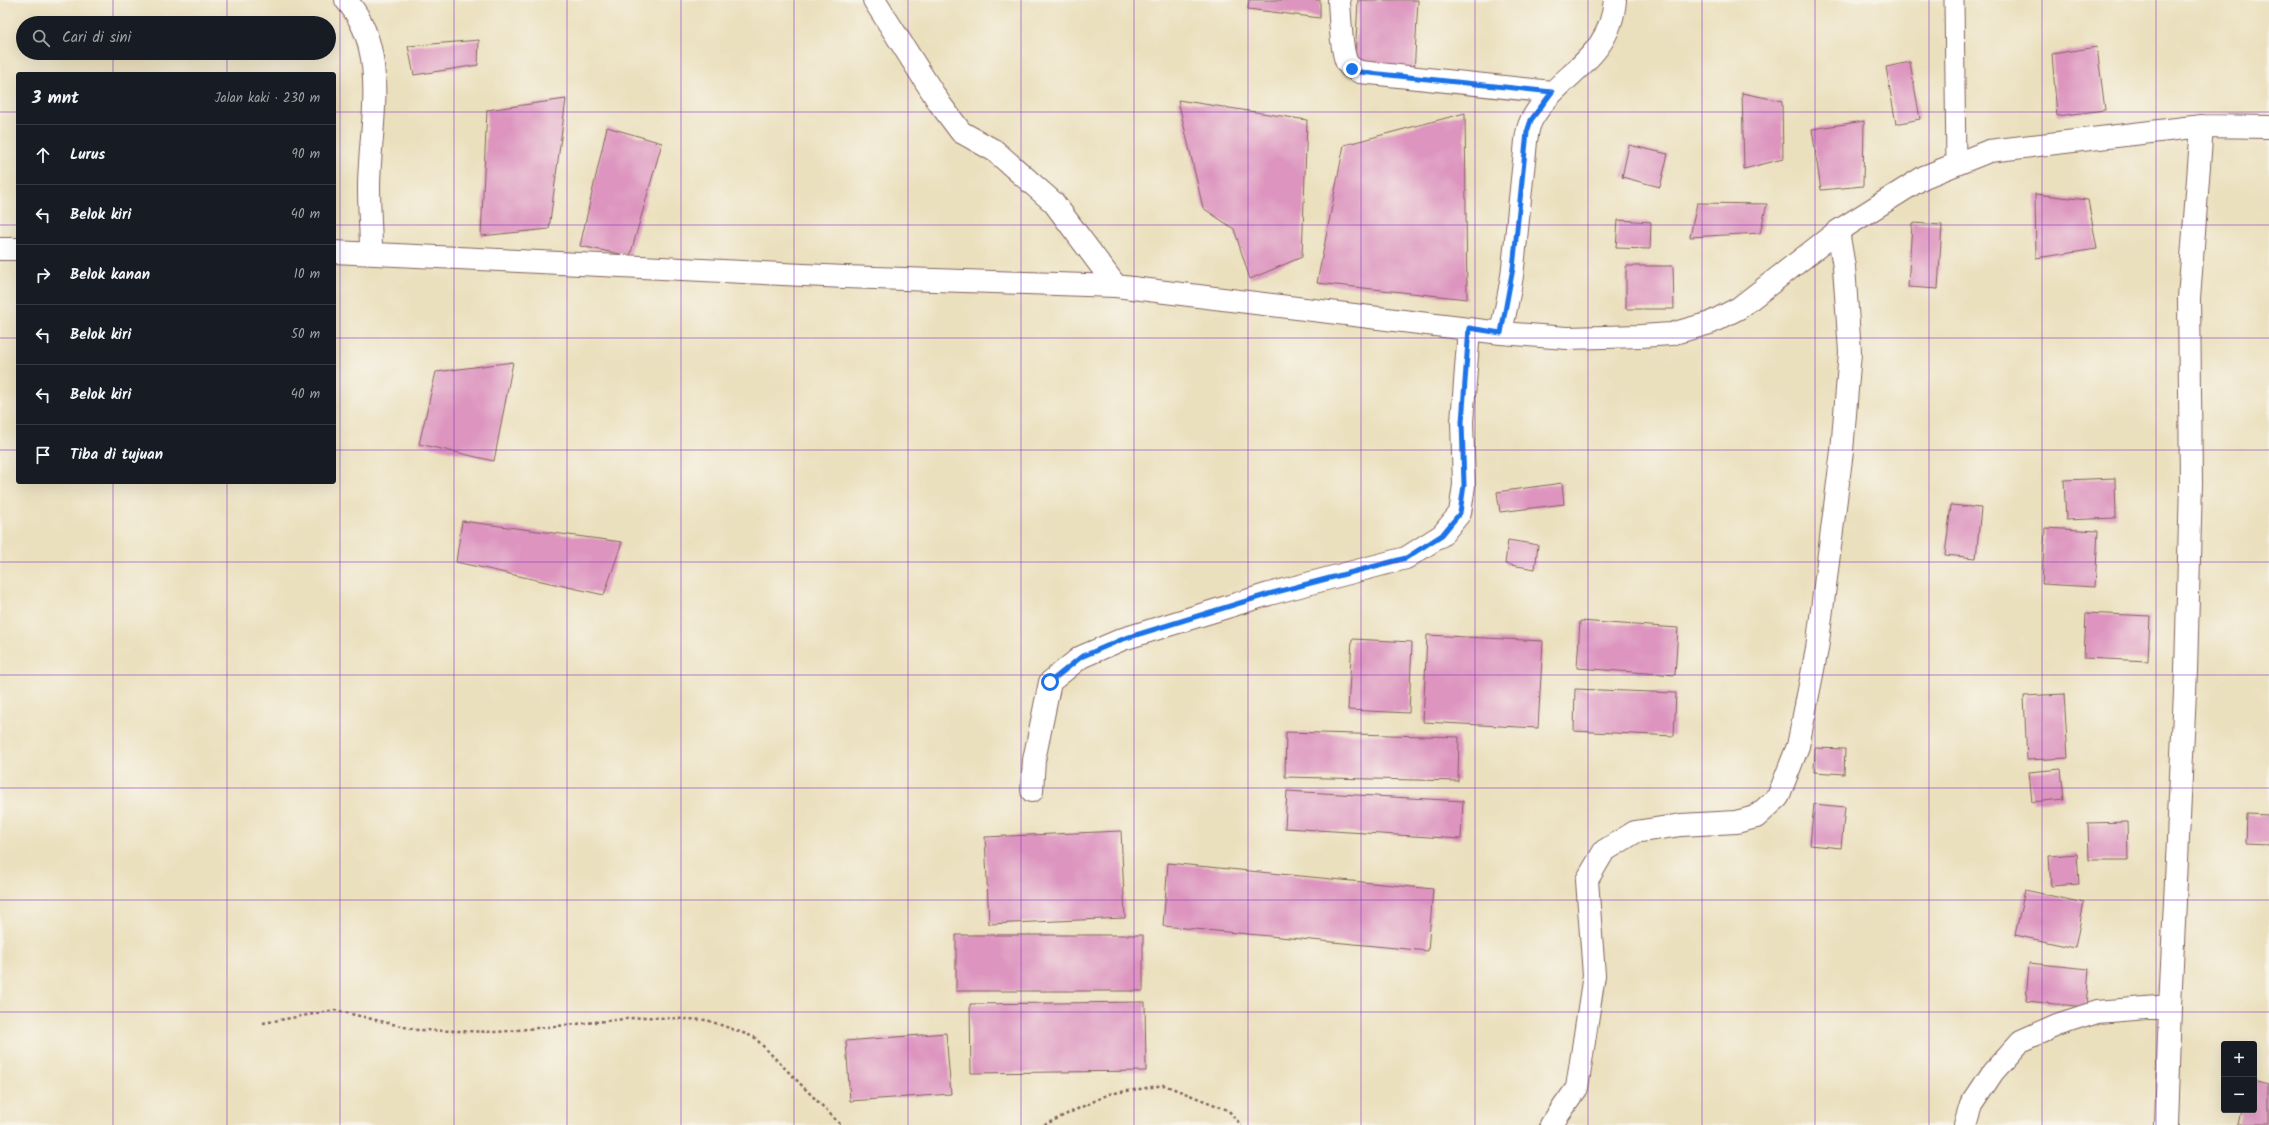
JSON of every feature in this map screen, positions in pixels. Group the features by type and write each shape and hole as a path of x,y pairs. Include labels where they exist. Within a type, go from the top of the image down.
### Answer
{"street":[{"path":"346,0 356,12 370,41 374,78 369,188 372,252"},
{"path":"874,0 940,104 961,132 995,151 1054,203 1116,286"},
{"path":"1338,0 1344,54 1347,63 1352,69 1360,72 1552,92"},
{"path":"1501,333 1513,268 1527,132 1531,120 1552,92 1585,64 1601,44 1614,15 1615,0"},
{"path":"336,252 372,252 845,277 1116,286 1501,333 1567,338 1641,336 1671,334 1710,322 1739,308 1838,231 1924,177 1989,151 2202,126 2269,127"},
{"path":"2166,1125 2185,679 2191,490 2189,298 2202,126"},
{"path":"1551,1125 1577,1088 1594,974 1586,880 1604,851 1635,832 1682,825 1736,822 1756,817 1778,797 1798,746 1817,649 1842,451 1850,352 1844,267 1838,231"},
{"path":"0,249 16,249"},
{"path":"1032,791 1034,760 1050,682 1081,657 1123,639 1254,599 1406,558 1442,535 1460,513 1464,485 1462,422 1469,328"},
{"path":"1965,1125 1971,1105 1992,1072 2021,1041 2058,1025 2097,1012 2170,1006"}],"lane":[{"path":"1954,0 1956,164"}],"path":[{"path":"263,1023 335,1010 417,1030 498,1032 644,1017 708,1020 754,1037 840,1125"},
{"path":"1044,1125 1109,1094 1164,1085 1228,1110 1241,1125"}],"building":[{"path":"1249,0 1320,0 1320,18 1248,9"},
{"path":"1358,0 1418,0 1414,74 1355,60"},
{"path":"479,40 478,65 414,75 408,46"},
{"path":"2097,47 2105,110 2057,116 2052,54"},
{"path":"1910,62 1920,119 1896,124 1886,67"},
{"path":"1742,93 1782,101 1783,159 1744,169"},
{"path":"566,99 549,229 481,236 487,110"},
{"path":"1178,100 1307,120 1302,257 1250,279 1234,229 1203,208"},
{"path":"1465,113 1467,299 1317,283 1344,145"},
{"path":"1864,121 1863,186 1821,190 1812,129"},
{"path":"607,127 662,143 630,256 580,246"},
{"path":"1629,145 1668,154 1660,187 1622,177"},
{"path":"2035,194 2088,200 2097,249 2036,258"},
{"path":"1697,203 1767,204 1760,233 1690,237"},
{"path":"1618,220 1651,222 1650,249 1616,248"},
{"path":"1912,223 1942,225 1938,289 1908,287"},
{"path":"1626,266 1673,266 1674,309 1626,309"},
{"path":"513,362 494,461 419,444 436,372"},
{"path":"2115,478 2116,518 2066,520 2064,480"},
{"path":"1562,483 1564,504 1500,512 1497,492"},
{"path":"1951,505 1981,508 1976,558 1945,555"},
{"path":"462,521 622,542 604,595 456,562"},
{"path":"2045,528 2098,531 2095,587 2042,584"},
{"path":"1508,540 1538,545 1535,569 1505,564"},
{"path":"2086,613 2150,616 2148,661 2084,658"},
{"path":"1580,621 1678,628 1675,675 1577,668"},
{"path":"1427,635 1543,641 1538,728 1423,722"},
{"path":"1352,639 1412,642 1409,713 1348,710"},
{"path":"1575,689 1676,693 1674,736 1574,731"},
{"path":"2064,694 2068,758 2027,760 2024,696"},
{"path":"1286,732 1459,737 1458,781 1285,777"},
{"path":"1815,748 1845,749 1844,774 1814,772"},
{"path":"2061,769 2064,799 2032,802 2029,772"},
{"path":"1287,791 1463,801 1461,839 1285,828"},
{"path":"1814,804 1845,807 1841,848 1810,845"},
{"path":"2247,814 2269,815 2269,844 2246,843"},
{"path":"2127,822 2128,860 2089,860 2088,823"},
{"path":"1121,831 1125,918 989,924 985,837"},
{"path":"2077,854 2079,884 2051,886 2049,856"},
{"path":"1168,863 1433,889 1428,951 1163,926"},
{"path":"2025,890 2084,903 2075,948 2015,935"},
{"path":"956,935 1143,935 1143,991 956,991"},
{"path":"2029,963 2089,969 2086,1007 2026,1001"},
{"path":"1145,1002 1146,1071 971,1073 970,1004"},
{"path":"946,1033 951,1094 850,1101 846,1041"},
{"path":"2257,1081 2269,1084 2269,1125 2238,1125 2240,1113 2257,1113"}],"route":[{"path":"1050,682 1081,657 1123,639 1269,594 1406,558 1442,535 1460,513 1464,485 1462,422 1469,328 1501,333 1513,268 1527,132 1531,120 1552,92 1360,72 1352,69"}]}
